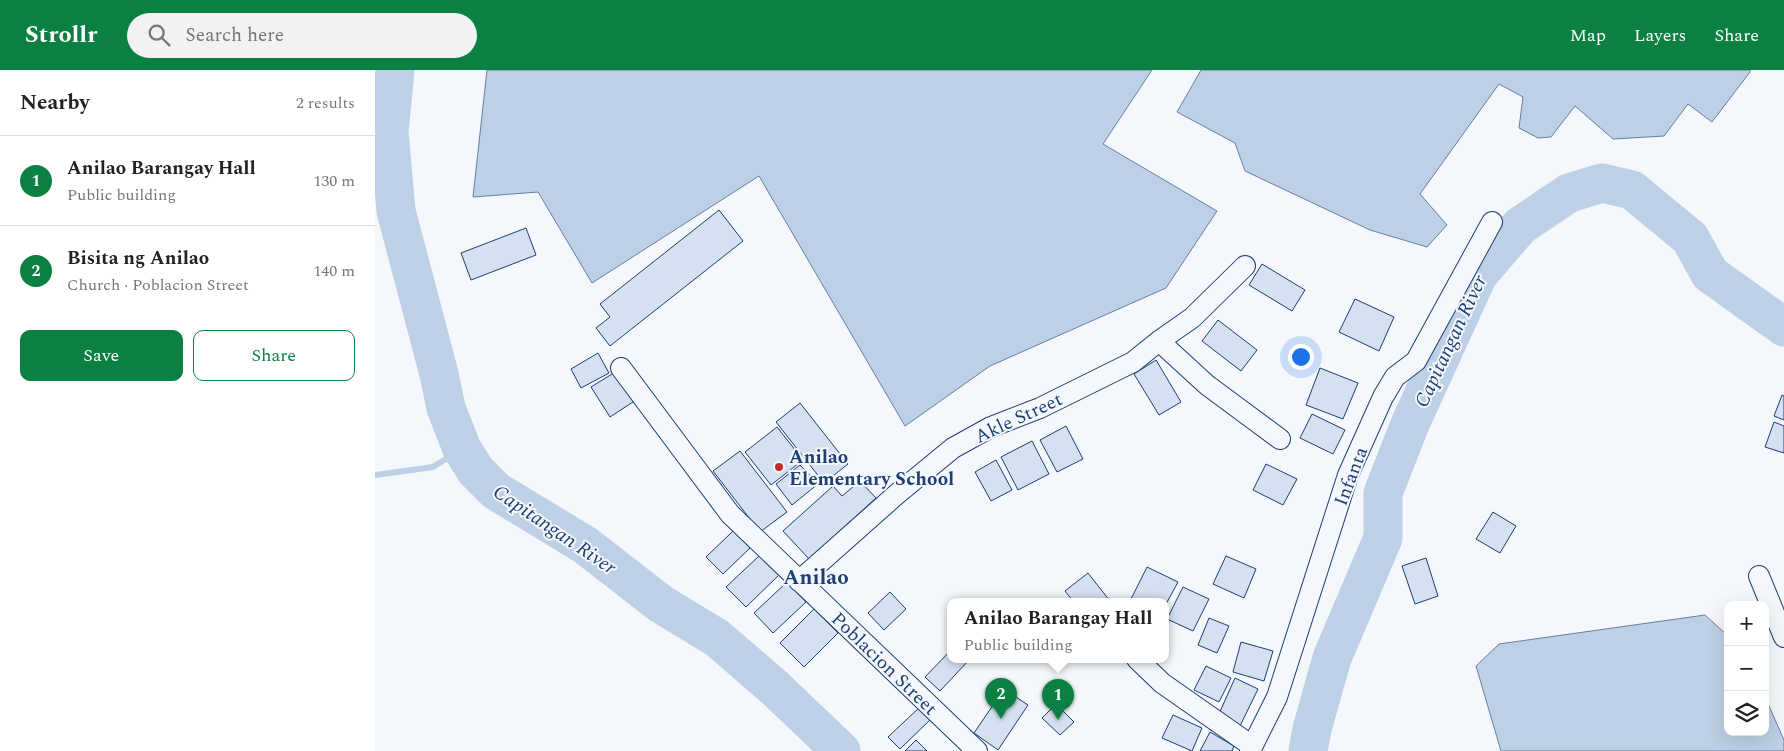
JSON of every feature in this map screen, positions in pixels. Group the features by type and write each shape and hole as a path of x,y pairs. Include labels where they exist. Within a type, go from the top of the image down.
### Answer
{"street":[{"name":"Infanta","path":"1251,748 1277,696 1348,475 1383,397 1395,377 1416,361 1491,222"},
{"name":"Akle Street","path":"799,581 897,494 953,448 991,427 1040,408 1133,362 1192,318 1245,266"},
{"path":"1159,341 1207,385 1280,439"},
{"name":"Poblacion Street","path":"621,368 730,514 977,751"},
{"path":"1759,576 1784,637"},
{"path":"1141,663 1162,683 1251,748"}],"water":[{"path":"487,70 1152,70 1103,144 1217,211 1166,288 990,366 905,426 759,176 592,283 538,192 473,197"},
{"path":"1201,70 1750,70 1750,72 1712,122 1688,104 1664,136 1613,139 1575,106 1551,137 1538,138 1519,128 1523,97 1499,84 1420,194 1447,225 1427,247 1370,230 1245,171 1235,143 1177,112"},
{"path":"1705,615 1724,632 1724,736 1769,736 1769,706 1784,740 1784,751 1501,751 1476,666 1499,644"}],"building":[{"path":"719,210 743,241 610,346 596,328 610,317 600,304"},
{"path":"526,228 536,255 471,280 461,253"},
{"path":"1262,264 1305,290 1292,311 1249,285"},
{"path":"1355,299 1394,317 1379,351 1339,332"},
{"path":"1218,320 1257,350 1241,371 1202,341"},
{"path":"598,353 609,373 581,388 571,369"},
{"path":"1156,360 1181,402 1159,415 1134,374"},
{"path":"1320,368 1358,383 1343,419 1306,405"},
{"path":"617,371 636,400 610,417 591,387"},
{"path":"1782,395 1784,396 1784,420 1774,416"},
{"path":"800,403 848,464 824,483 776,422"},
{"path":"1312,414 1345,430 1333,454 1300,438"},
{"path":"1774,422 1784,426 1784,453 1765,447"},
{"path":"1066,426 1083,459 1057,472 1040,440"},
{"path":"777,427 803,460 771,485 745,452"},
{"path":"1032,441 1049,474 1018,490 1001,457"},
{"path":"740,451 787,512 760,532 713,471"},
{"path":"996,460 1012,490 991,501 975,472"},
{"path":"1266,464 1297,479 1283,505 1253,490"},
{"path":"800,465 818,484 792,505 776,484"},
{"path":"860,481 876,498 809,559 783,531 833,486 842,496"},
{"path":"1493,512 1516,526 1500,553 1476,539"},
{"path":"733,531 750,548 723,574 706,557"},
{"path":"760,555 779,575 746,607 726,587"},
{"path":"1226,556 1256,569 1244,598 1213,584"},
{"path":"1426,558 1438,596 1415,604 1402,566"},
{"path":"1147,567 1178,582 1169,599 1132,598"},
{"path":"1088,573 1108,598 1071,598 1065,591"},
{"path":"787,582 806,602 773,633 754,613"},
{"path":"1183,587 1209,599 1193,631 1169,620 1169,615"},
{"path":"890,592 906,609 884,630 868,613"},
{"path":"814,609 838,633 804,667 780,643"},
{"path":"1209,618 1229,626 1217,653 1198,645"},
{"path":"1241,642 1273,651 1264,681 1233,672"},
{"path":"947,654 947,663 966,663 940,691 925,677"},
{"path":"1206,666 1231,678 1219,702 1194,690"},
{"path":"1235,678 1258,689 1240,726 1218,716"},
{"path":"1004,689 1028,705 998,750 974,733"},
{"path":"1056,704 1074,722 1060,735 1042,718"},
{"path":"921,706 932,718 900,749 888,737"},
{"path":"1173,715 1202,728 1192,751 1162,738"},
{"path":"1210,732 1234,746 1232,751 1200,751"},
{"path":"916,740 927,751 905,751"}],"waterway":[{"name":"Capitangan River","path":"395,70 389,132 396,211 439,374 446,408 462,449 476,471 496,491 585,545 661,604 717,638 775,688 841,751"},
{"name":"Capitangan River","path":"1308,751 1312,729 1332,658 1383,538 1383,493 1410,424 1478,275 1520,226 1569,193 1602,183 1632,190 1690,238 1710,274 1784,327"},
{"path":"375,475 433,467 462,449"}],"place":[{"name":"Anilao Elementary School","path":"779,467"},
{"name":"Bisita ng Anilao","path":"1001,719"},
{"name":"Anilao Barangay Hall","path":"1058,720"}],"district":[{"name":"Anilao","path":"816,577"}]}
